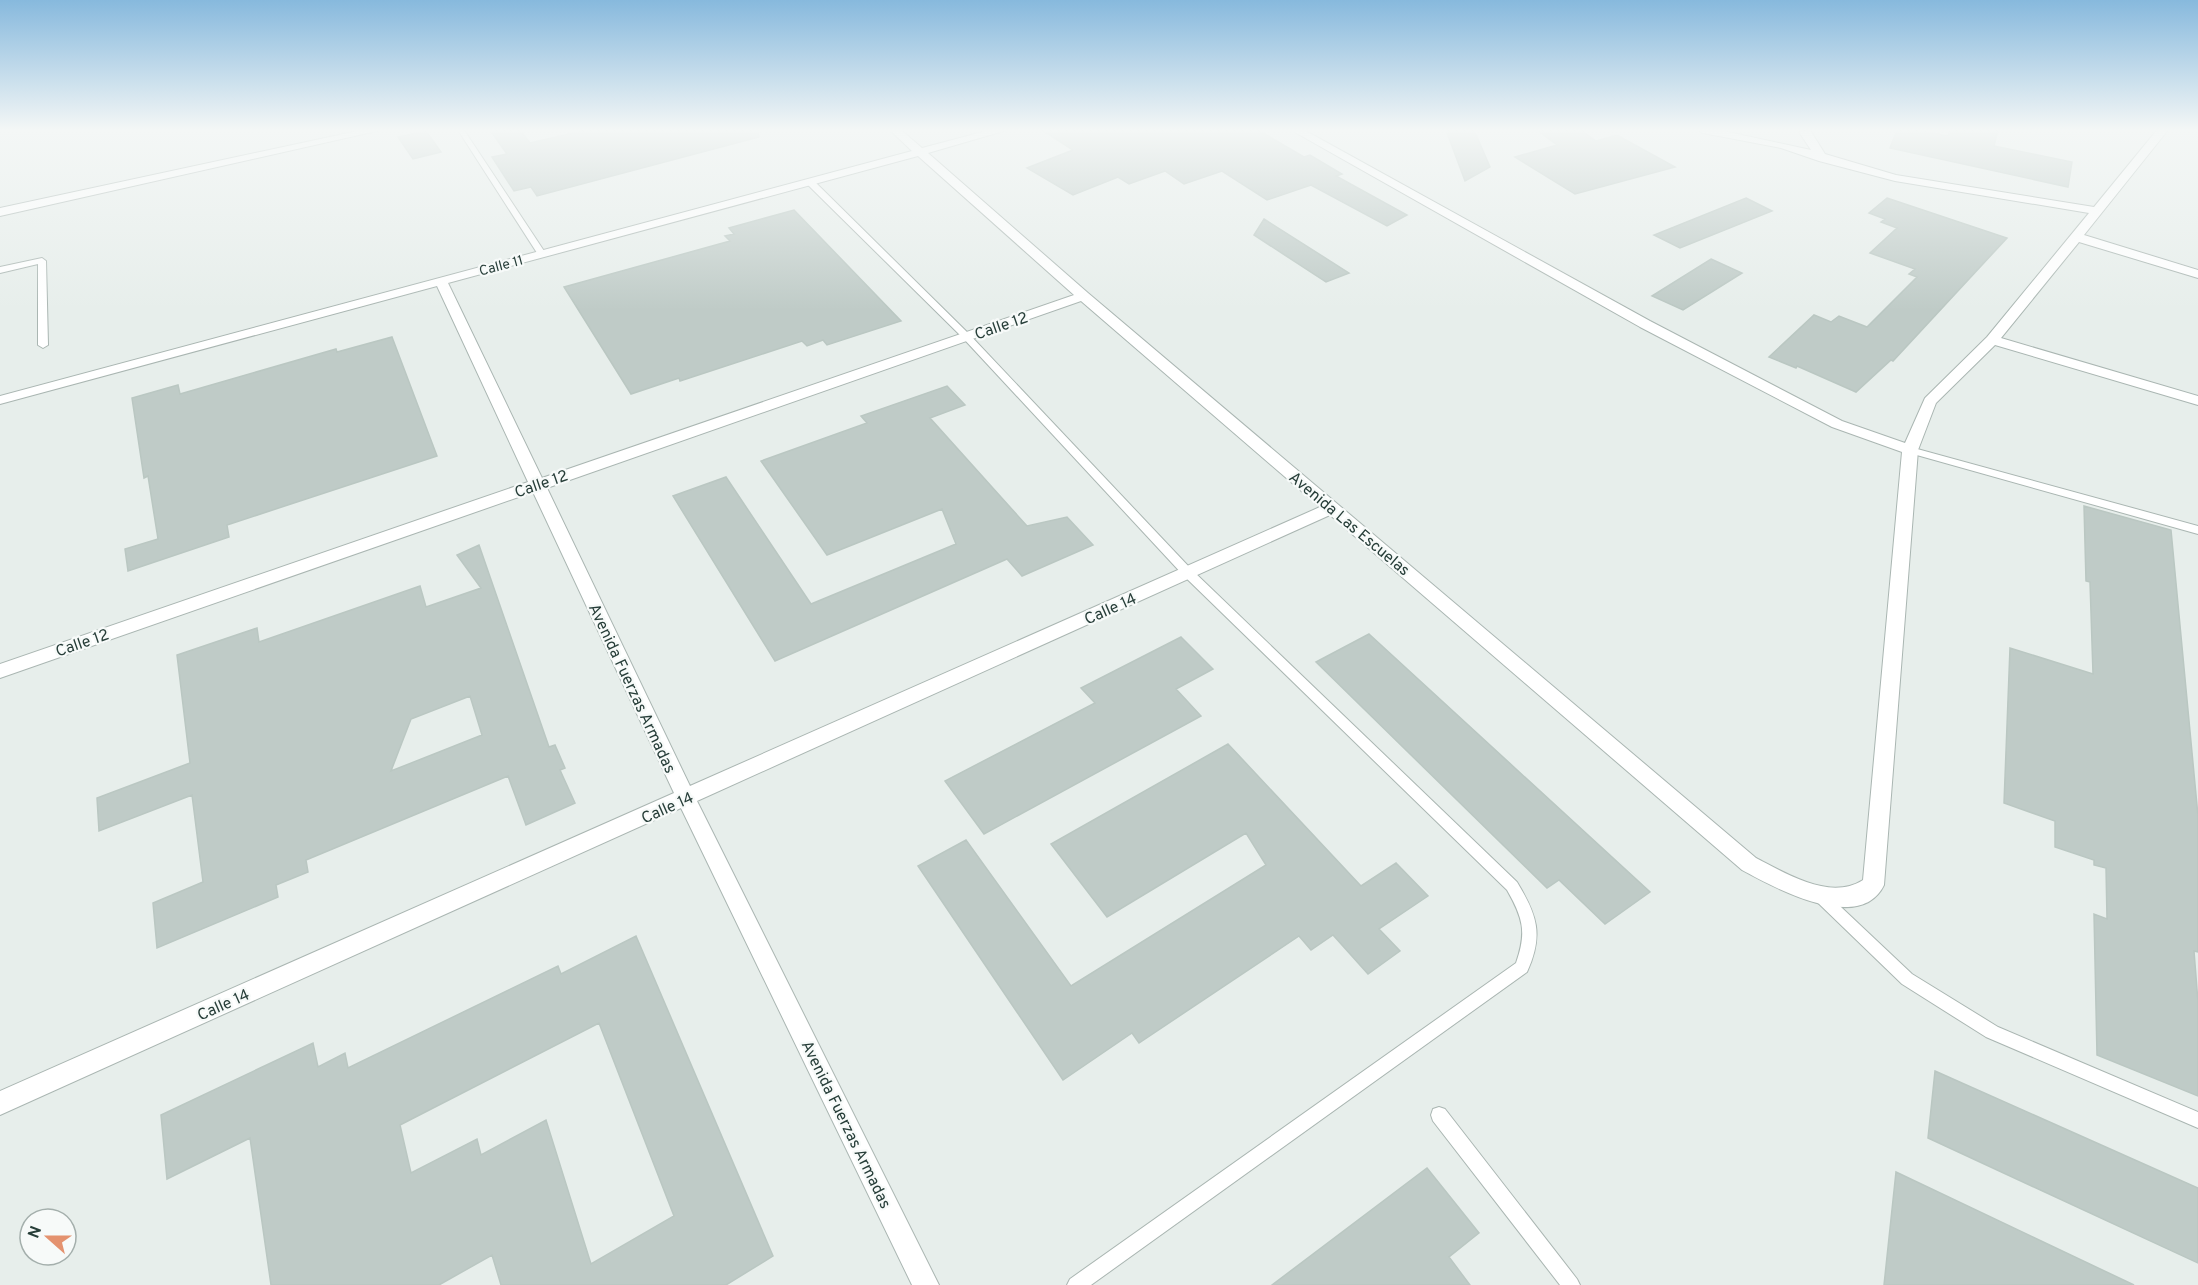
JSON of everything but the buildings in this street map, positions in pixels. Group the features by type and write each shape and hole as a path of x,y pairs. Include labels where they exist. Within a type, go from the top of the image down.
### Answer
{"street":[{"path":"0,212 101,190"},
{"name":"Calle 11","path":"0,400 780,190"},
{"name":"Avenida Las Escuelas","path":"962,190 1083,296 1749,864 1783,882 1818,894 1850,898 1873,885 1910,450"},
{"path":"1404,190 1645,324 1837,424 1910,450 1930,401 1992,340 2114,190"},
{"path":"1968,190 2097,211"},
{"path":"2076,237 2198,274"},
{"name":"Avenida Fuerzas Armadas","path":"441,282 686,798 926,1285"},
{"name":"Calle 12","path":"0,671 1083,296"},
{"path":"1992,340 2198,400"},
{"name":"Calle 14","path":"0,1103 1332,508"}],"lane":[{"path":"500,190 542,254"},
{"path":"818,190 966,336 1188,573 1512,886 1528,912 1532,940 1522,968 1076,1285"},
{"path":"0,270 42,261 43,345"},
{"path":"1910,450 2198,530"},
{"path":"1818,894 1907,979 1984,1027 2198,1120"},
{"path":"1439,1115 1571,1285"}]}
